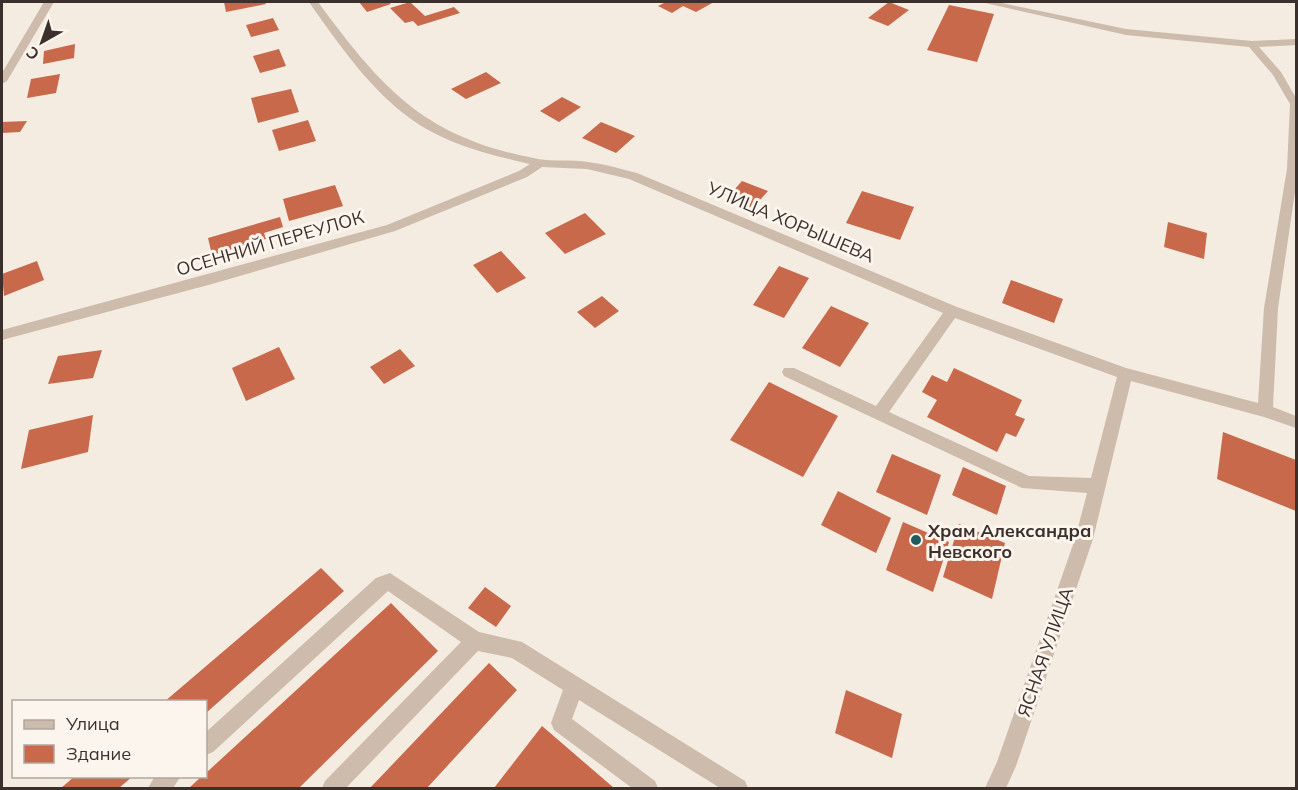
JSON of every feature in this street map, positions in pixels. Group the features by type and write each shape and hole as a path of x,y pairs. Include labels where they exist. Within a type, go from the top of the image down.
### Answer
{"street":[{"path":"2,81 49,2"},
{"name":"УЛИЦА ХОРЫШЕВА","path":"314,2 353,56 414,116 451,137 477,147 540,163 586,165 656,184 747,226 952,311 1125,374 1265,411 1296,422"},
{"path":"986,2 1126,32 1252,44 1296,42"},
{"path":"1252,44 1277,74 1295,104 1293,169 1271,308 1265,411"},
{"name":"ОСЕННИЙ ПЕРЕУЛОК","path":"2,335 391,228 523,174 540,163"},
{"path":"879,414 952,311"},
{"path":"789,372 1028,483 1099,486"},
{"name":"ЯСНАЯ УЛИЦА","path":"996,789 1084,539 1125,374"},
{"path":"207,744 382,584 390,582 475,641 515,649 738,789"},
{"path":"332,789 475,641"},
{"path":"574,686 561,723 648,789"},
{"path":"158,789 170,778"}],"building":[{"path":"224,2 265,2 266,4 226,12"},
{"path":"359,2 388,2 391,4 367,12"},
{"path":"410,2 425,16 454,7 460,13 418,26 413,21 405,23 390,8"},
{"path":"666,2 714,2 696,12 683,6 672,13 658,6"},
{"path":"889,2 909,10 888,26 868,18"},
{"path":"949,5 994,14 977,62 927,50"},
{"path":"273,18 279,30 251,37 246,25"},
{"path":"75,44 74,58 43,64 44,51"},
{"path":"279,49 286,66 260,73 253,56"},
{"path":"486,72 501,83 466,99 451,89"},
{"path":"60,74 56,93 27,98 31,79"},
{"path":"291,89 299,112 258,123 251,98"},
{"path":"562,97 581,107 559,122 540,111"},
{"path":"308,120 316,141 279,151 272,130"},
{"path":"27,121 20,132 2,133 2,122"},
{"path":"601,122 635,136 616,153 582,138"},
{"path":"742,181 768,191 753,208 727,198"},
{"path":"335,185 343,206 289,221 283,199"},
{"path":"862,191 914,207 900,240 846,223"},
{"path":"585,213 606,234 565,254 545,233"},
{"path":"280,217 283,227 264,233 266,239 212,255 208,238"},
{"path":"1168,222 1207,233 1204,259 1164,247"},
{"path":"501,251 526,278 497,293 473,265"},
{"path":"37,261 44,280 4,296 2,274"},
{"path":"779,266 809,278 784,318 753,305"},
{"path":"1011,280 1063,299 1054,323 1002,303"},
{"path":"602,296 619,311 595,328 577,312"},
{"path":"831,306 869,323 840,367 802,348"},
{"path":"279,347 295,379 246,401 232,368"},
{"path":"400,349 415,366 384,384 370,367"},
{"path":"102,350 93,378 48,384 58,356"},
{"path":"954,368 1022,400 1015,415 1025,419 1016,437 1006,433 997,452 927,417 937,400 922,392 932,375 947,382"},
{"path":"769,382 838,416 803,477 730,440"},
{"path":"93,415 88,452 21,469 29,430"},
{"path":"1223,432 1296,460 1296,511 1217,479"},
{"path":"892,454 941,475 927,515 876,492"},
{"path":"963,467 1006,486 997,515 952,495"},
{"path":"838,491 891,518 876,553 821,525"},
{"path":"903,522 949,542 933,592 886,570"},
{"path":"959,524 1005,543 992,599 943,577"},
{"path":"321,568 344,591 207,712 207,700 166,700"},
{"path":"485,587 511,606 496,627 468,608"},
{"path":"391,603 438,651 299,788 189,788 200,778 207,778 207,772"},
{"path":"489,663 517,690 427,788 370,788"},
{"path":"846,690 902,714 892,758 835,733"},
{"path":"542,726 614,788 494,788"},
{"path":"73,778 131,778 119,788 61,788"}],"place":[{"name":"Храм Александра Невского","path":"916,540"}]}
